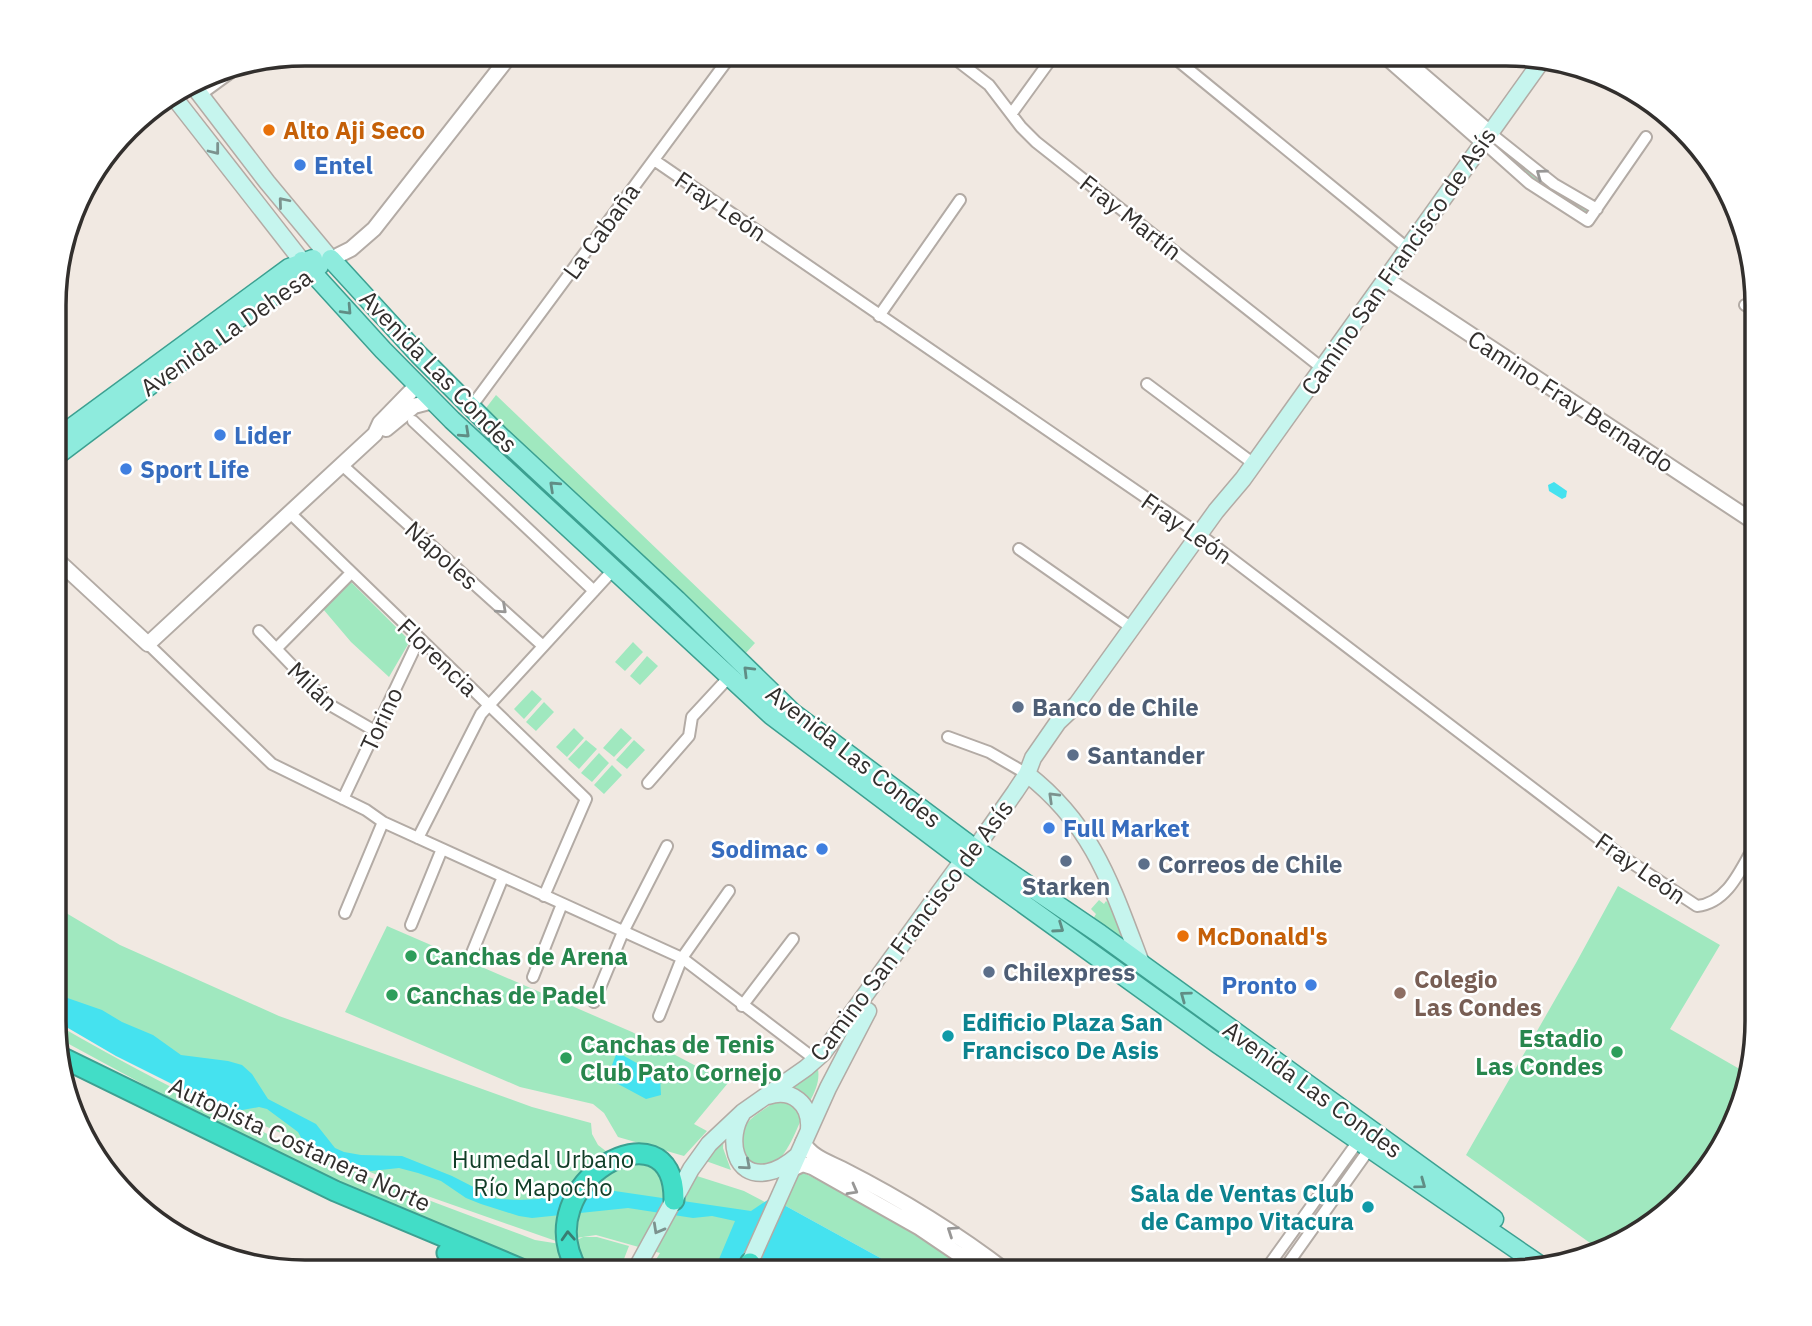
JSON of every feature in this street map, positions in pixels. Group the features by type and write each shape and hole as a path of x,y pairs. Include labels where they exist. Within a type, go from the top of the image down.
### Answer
{"highway":[{"path":"69,1051 131,1091"},
{"name":"Autopista Costanera Norte","path":"70,1061 335,1191 498,1259"},
{"name":"Autopista Costanera Norte","path":"74,1077 294,1185 461,1259"},
{"path":"572,1259 569,1253 567,1223 577,1193 595,1172 613,1161 642,1153 660,1159 670,1171 674,1200"}],"main road":[{"name":"Camino San Francisco de Asís","path":"641,1259 689,1173 714,1138 743,1112 768,1097 816,1060 848,1021 1027,774 1043,762 1071,722 1077,704 1199,534 1254,464 1536,69"},
{"name":"Avenida Las Condes","path":"198,92 308,232 411,346 471,407 793,713 969,854 982,874 1184,1019 1529,1258"},
{"name":"Avenida Las Condes","path":"179,103 306,266 417,385 772,715 969,854 1141,964 1545,1256"},
{"path":"283,237 293,239 308,232"},
{"name":"Avenida La Dehesa","path":"66,448 317,258 331,259"},
{"name":"Avenida La Dehesa","path":"66,431 289,268 306,266"},
{"path":"417,385 426,380 435,381 457,393"},
{"path":"636,590 650,596 664,589"},
{"path":"1027,774 1065,809 1091,845 1104,870 1141,964"},
{"name":"Camino San Francisco de Asís","path":"752,1259 858,1026 959,884 969,877 982,874"},
{"path":"1184,1019 1201,1021 1211,1016"},
{"path":"816,1060 827,1074 828,1088"},
{"path":"743,1112 736,1124 733,1144 736,1157 744,1167 755,1173 767,1173 780,1168 800,1150 809,1116 803,1103 790,1095 782,1093 768,1097"}],"street":[{"path":"331,259 359,243 374,229 501,66"},
{"name":"La Cabaña","path":"471,407 723,66"},
{"name":"Fray Martín","path":"965,67 989,85 1037,142 1322,368"},
{"path":"1012,113 1046,67"},
{"path":"1185,67 1407,248"},
{"path":"1400,67 1445,101"},
{"path":"1411,67 1529,183 1588,221 1646,137"},
{"path":"1486,138 1554,184 1597,209"},
{"name":"Fray León","path":"654,160 1199,534 1623,857 1697,906 1710,905 1723,897 1745,861"},
{"path":"879,316 960,200"},
{"name":"Camino Fray Bernardo","path":"1385,278 1745,516"},
{"path":"1147,384 1254,464"},
{"path":"375,434 380,423 417,385"},
{"path":"148,644 375,434 386,429 414,406 433,401"},
{"path":"413,421 594,591"},
{"name":"Nápoles","path":"342,465 543,646"},
{"name":"Florencia","path":"290,513 586,799 544,896"},
{"path":"1019,549 1132,628"},
{"path":"66,569 272,764 366,810 383,822 681,958 816,1060"},
{"path":"418,838 478,720 488,706 614,569"},
{"path":"276,649 351,573"},
{"name":"Milán","path":"259,631 330,705 375,731"},
{"name":"Torino","path":"343,799 419,639"},
{"path":"648,783 689,736 692,717 730,676"},
{"path":"948,737 989,752 1027,774"},
{"path":"345,913 383,822"},
{"path":"594,1002 622,932 667,846"},
{"path":"411,925 442,849"},
{"path":"472,953 503,877"},
{"path":"659,1016 681,958 729,891"},
{"path":"533,977 562,904"},
{"path":"742,1006 793,939"},
{"path":"1273,1260 1304,1217 1365,1144"},
{"path":"1291,1260 1316,1225 1365,1144"},
{"path":"800,1150 803,1164 920,1228 967,1260"},
{"path":"800,1150 877,1186 936,1220 990,1260"},
{"path":"1304,1217 1316,1225"}],"green space":[{"path":"1497,150 1589,211 1586,212 1535,180"},
{"path":"496,395 755,643 745,654 483,412"},
{"path":"351,582 410,641 389,677 351,642 323,609"},
{"path":"633,642 643,652 625,671 615,662"},
{"path":"647,656 658,666 640,685 630,676"},
{"path":"532,690 542,699 524,719 514,709"},
{"path":"544,702 554,712 536,731 526,722"},
{"path":"574,728 584,738 567,757 556,747"},
{"path":"621,728 632,738 614,757 603,748"},
{"path":"586,740 597,749 579,769 568,759"},
{"path":"634,740 645,750 627,769 616,760"},
{"path":"599,753 609,763 592,782 581,773"},
{"path":"612,765 622,775 604,794 594,785"},
{"name":"Estadio Las Condes","path":"1618,886 1720,945 1670,1029 1740,1069 1733,1098 1721,1126 1696,1166 1676,1190 1639,1219 1591,1244 1466,1155"},
{"path":"1099,900 1104,904 1106,901 1113,907 1121,936 1116,936 1093,919 1096,914 1091,909"},
{"name":"Humedal Urbano Río Mapocho","path":"67,913 120,945 279,1016 532,1107 591,1123 592,1134 598,1145 611,1155 675,1169 744,1191 873,1259 656,1259 660,1253 596,1235 556,1241 416,1192 205,1100 67,1024"},
{"name":"Canchas de Tenis Club Pato Cornejo","path":"387,926 632,1032 728,1083 694,1124 707,1131 684,1156 618,1137 604,1113 593,1104 520,1087 345,1012"},
{"path":"67,1030 130,1066 283,1141 361,1174 535,1240 560,1244 562,1259 511,1259 419,1222 394,1204 357,1190 187,1108 68,1043"},
{"path":"815,1068 818,1069 818,1082 810,1101 789,1089"},
{"path":"776,1101 793,1101 802,1117 786,1151 770,1166 761,1167 750,1162 739,1150 740,1140 750,1120"},
{"path":"724,1134 723,1148 731,1170 703,1160"},
{"path":"802,1172 846,1194 952,1260 883,1259 784,1205 797,1173"},
{"path":"583,1237 597,1237 629,1246 624,1259 583,1259 575,1241"}],"water":[{"path":"1554,482 1567,491 1566,497 1562,499 1549,491 1548,485"},
{"path":"67,998 102,1010 153,1035 181,1055 242,1065 252,1074 268,1099 316,1124 335,1148 344,1152 402,1156 452,1176 497,1199 538,1199 573,1190 601,1189 751,1211 769,1199 883,1259 719,1259 735,1221 712,1216 693,1218 628,1208 532,1218 519,1216 466,1198 441,1181 418,1173 399,1168 371,1171 364,1169 305,1145 298,1132 267,1109 259,1107 237,1111 220,1108 116,1056 67,1027"},
{"path":"617,1052 660,1076 661,1095 646,1099 607,1078"}],"place":[{"name":"Alto Aji Seco","path":"269,130"},
{"name":"Entel","path":"300,165"},
{"name":"Lider","path":"220,435"},
{"name":"Sport Life","path":"126,469"},
{"name":"Banco de Chile","path":"1018,707"},
{"name":"Santander","path":"1073,755"},
{"name":"Full Market","path":"1049,828"},
{"name":"Sodimac","path":"822,849"},
{"name":"Starken","path":"1066,861"},
{"name":"Correos de Chile","path":"1144,864"},
{"name":"McDonald's","path":"1183,936"},
{"name":"Canchas de Arena","path":"411,956"},
{"name":"Chilexpress","path":"989,972"},
{"name":"Pronto","path":"1311,985"},
{"name":"Colegio Las Condes","path":"1400,993"},
{"name":"Canchas de Padel","path":"392,995"},
{"name":"Edificio Plaza San Francisco De Asis","path":"948,1036"},
{"name":"Estadio Las Condes","path":"1617,1052"},
{"name":"Canchas de Tenis Club Pato Cornejo","path":"566,1058"},
{"name":"Sala de Ventas Club de Campo Vitacura","path":"1368,1207"}]}
